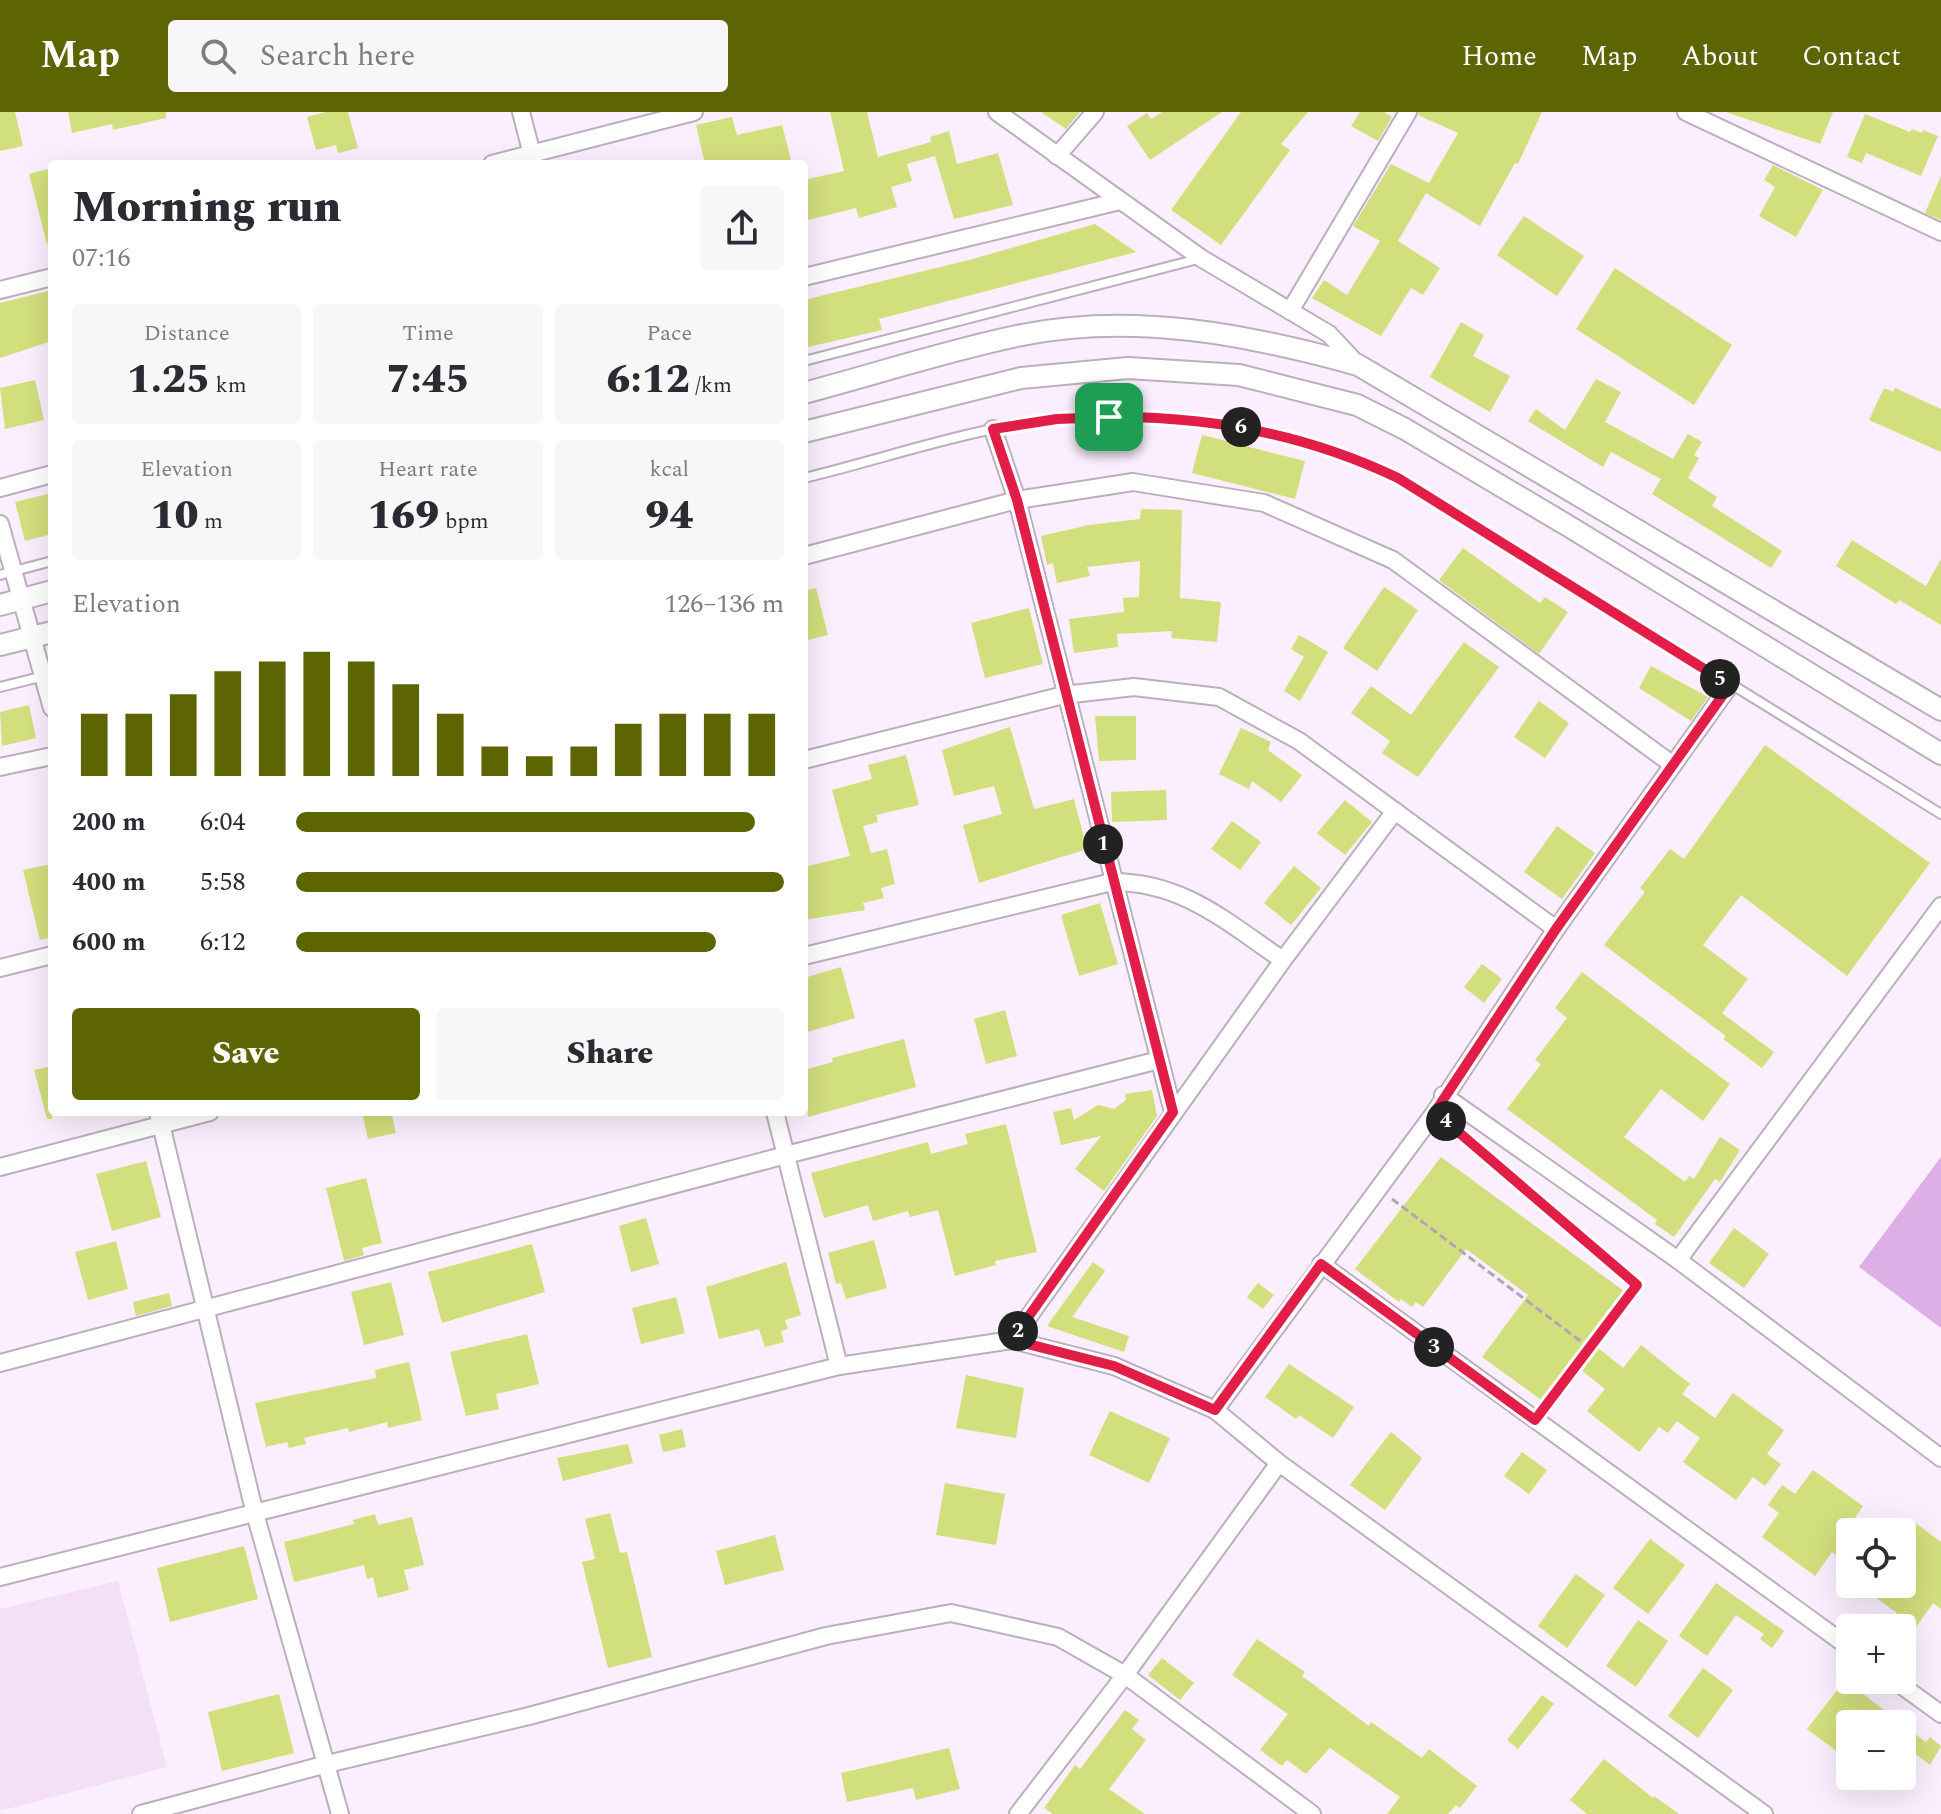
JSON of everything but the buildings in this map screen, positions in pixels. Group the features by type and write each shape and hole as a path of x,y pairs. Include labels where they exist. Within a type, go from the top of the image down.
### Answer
{"street":[{"path":"521,112 533,159 694,112"},
{"path":"997,112 1201,258 1329,334 1358,365"},
{"path":"1057,156 1095,112"},
{"path":"1290,311 1408,112"},
{"path":"1686,112 1941,232"},
{"path":"808,276 1120,201"},
{"path":"0,290 48,278"},
{"path":"808,392 1024,335 1104,328 1175,328 1263,340 1358,365 1941,710"},
{"path":"808,431 1021,378 1128,368 1239,375 1357,405 1405,429 1570,527 1941,754"},
{"path":"993,429 1017,500 1064,695 1173,1112"},
{"path":"0,488 48,475"},
{"path":"808,555 1017,500 1133,482 1264,503 1393,560 1673,765"},
{"path":"0,524 6,573 42,634 48,675"},
{"path":"0,605 48,592"},
{"path":"0,645 42,634"},
{"path":"1215,1410 1376,1187 1435,1112 1443,1095 1556,929 1730,685"},
{"path":"808,759 1064,695 1134,687 1219,697 1299,741 1556,929"},
{"path":"0,767 48,757"},
{"path":"1012,1340 1283,960 1395,811"},
{"path":"808,955 1112,882 1145,882 1189,897 1283,960"},
{"path":"1678,1260 1941,906"},
{"path":"0,968 48,956"},
{"path":"0,1363 786,1155 1159,1060"},
{"path":"1443,1095 1678,1260 1941,1458"},
{"path":"776,1116 839,1366"},
{"path":"0,1167 160,1118 254,1510 340,1814"},
{"path":"1321,1264 1836,1638"},
{"path":"0,1577 254,1510 839,1366 1012,1340 1114,1366 1215,1410 1279,1463 1764,1814"},
{"path":"1018,1814 1125,1675 1279,1463"},
{"path":"142,1814 327,1764 529,1716 826,1636 951,1613 1058,1637 1125,1675 1312,1814"},
{"path":"1913,1694 1941,1714"}],"lane":[{"path":"808,360 1201,258"},
{"path":"808,477 993,429 1057,419 1158,417 1269,432 1346,453 1398,478 1941,814"},
{"path":"6,573 48,562"},
{"path":"0,687 48,675"}],"path":[{"path":"1435,1112 1637,1285 1535,1420"},
{"path":"1376,1187 1591,1349"}],"shaded area":[{"path":"1941,1157 1941,1328 1859,1267"},
{"path":"118,1581 167,1767 0,1811 0,1609"}],"route":[{"path":"1109,417 1216,422 1269,432 1346,453 1398,478 1730,685 1556,929 1443,1095 1435,1112 1637,1285 1535,1420 1321,1264 1215,1410 1114,1366 1012,1340 1173,1112 1064,695 1017,500 993,429 1057,419 1109,417"}]}
